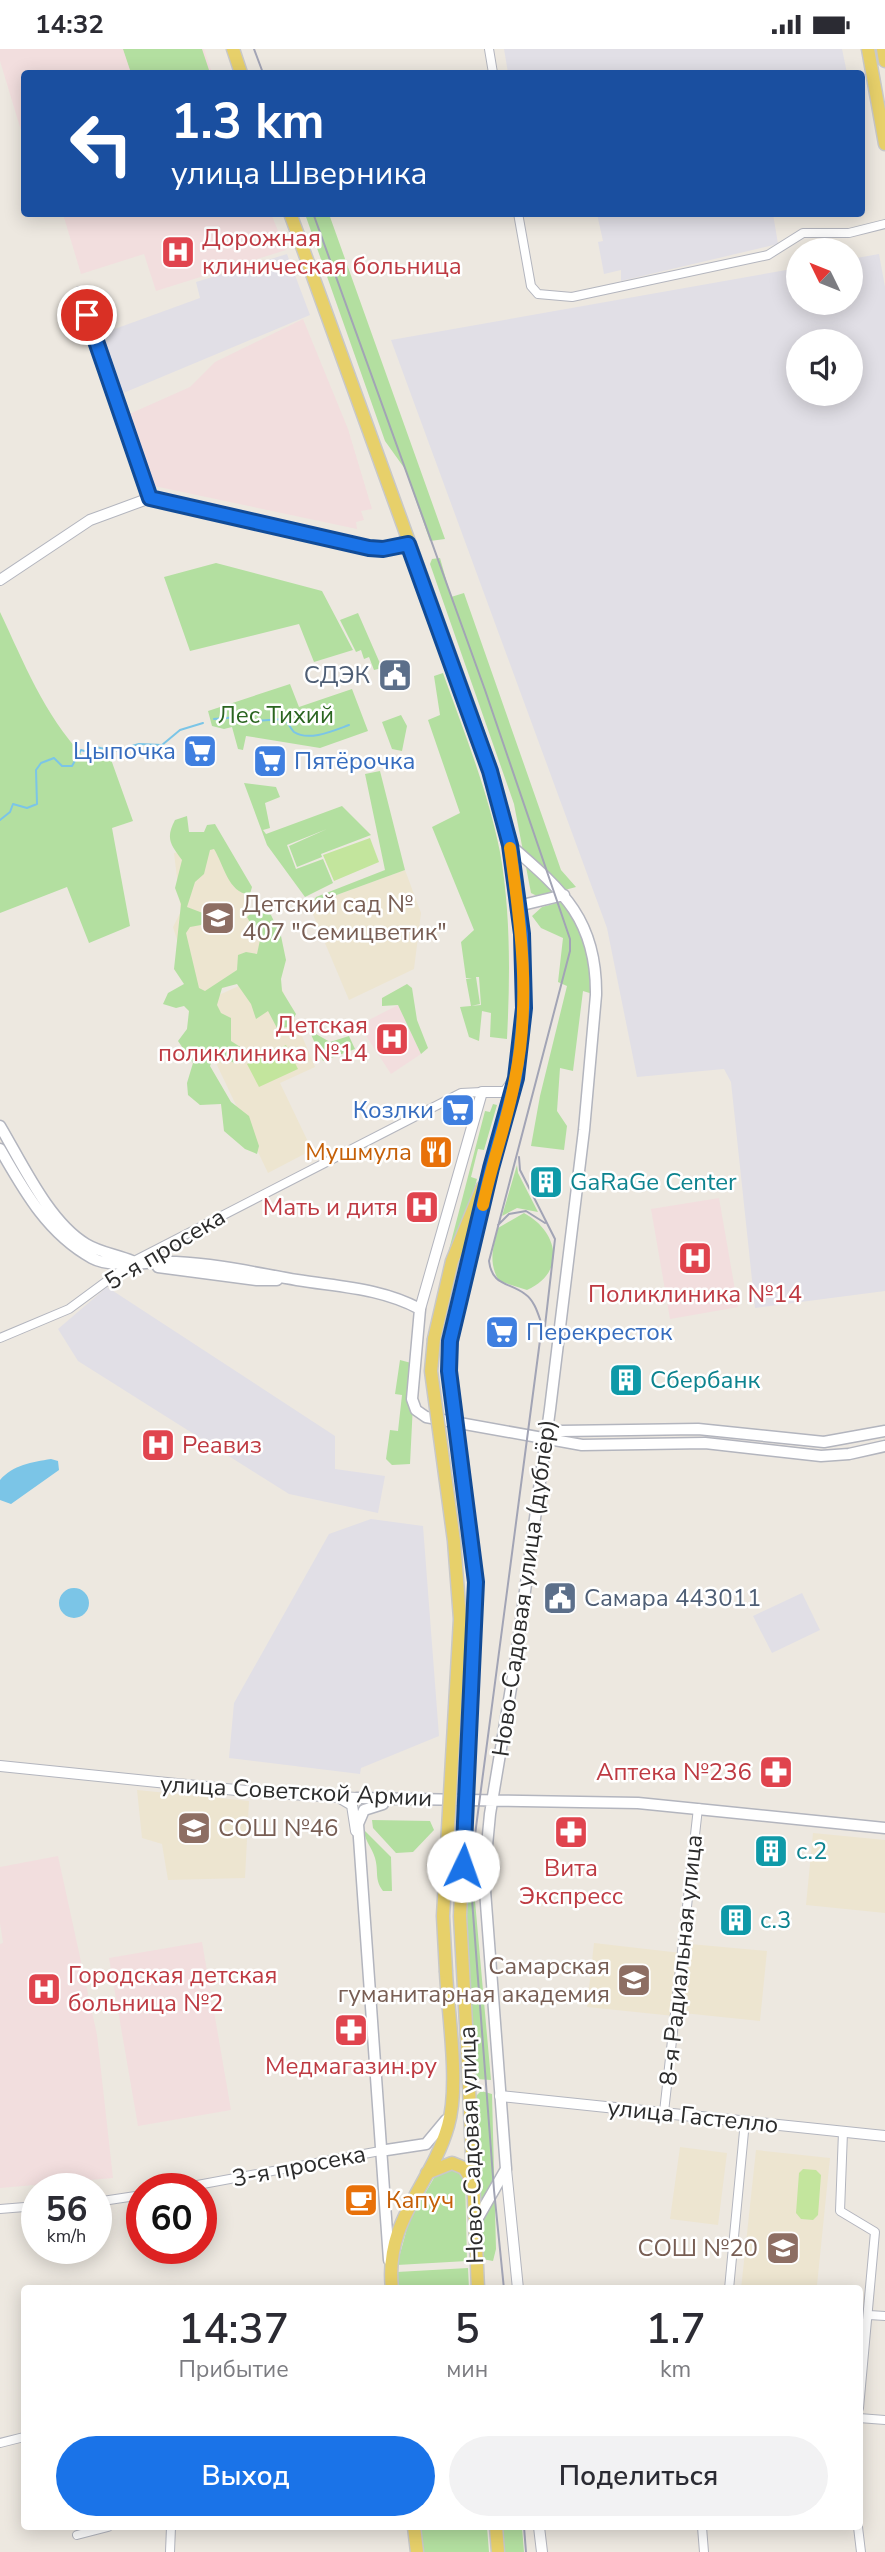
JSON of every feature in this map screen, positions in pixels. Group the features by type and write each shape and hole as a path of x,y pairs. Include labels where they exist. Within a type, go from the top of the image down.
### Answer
{"main road":[{"path":"233,49 240,70"},
{"path":"868,49 885,144"},
{"path":"875,49 885,107"},
{"path":"883,49 885,61"},
{"name":"Ново-Садовая улица","path":"291,217 486,759 510,845 518,906 524,1008 516,1078 452,1328 449,1371 476,1582 460,1916 478,2285"},
{"name":"Ново-Садовая улица (дублёр)","path":"506,2169 484,1877 492,1799 515,1664 584,1130 597,973 591,947 575,909 564,895 510,845"},
{"path":"518,906 564,895"},
{"path":"0,1126 52,1214 87,1244 134,1261 175,1271 257,1280 294,1280 386,1293 420,1309 412,1388 416,1410 438,1420 545,1436 582,1445 705,1443 810,1456 849,1454 885,1446"},
{"path":"0,1149 44,1218 66,1240 93,1259 116,1264 134,1261"},
{"name":"Ново-Садовая улица","path":"392,2285 390,2271 398,2228 440,2147 452,2108 443,1916 460,1619 454,1541 431,1371 436,1325 452,1261 491,1168"},
{"path":"545,1436 565,1431 698,1429 824,1443 885,1431"},
{"name":"улица Советской Армии","path":"357,1798 627,1802 885,1828"},
{"path":"390,2271 358,1824 361,1814 374,1805 407,1800"},
{"path":"380,2151 425,2144 439,2133 452,2108"},
{"path":"427,2173 452,2163 464,2168 471,2179"},
{"path":"475,2223 506,2169"},
{"path":"414,2530 417,2552"},
{"path":"496,2530 498,2552"}],"street":[{"path":"489,49 492,70"},
{"path":"519,217 531,286 538,293 572,297 768,255 803,233 849,233 885,225"},
{"path":"79,291 150,498"},
{"path":"0,580 90,520 150,498 369,548 383,549 408,544"},
{"path":"420,1309 482,1092 505,1093 516,1078"},
{"name":"5-я просека","path":"0,1338 84,1300 134,1261 461,1093 482,1092"},
{"name":"улица Советской Армии","path":"0,1766 256,1792 357,1798"},
{"path":"336,1797 352,1805 359,1862"},
{"name":"8-я Радиальная улица","path":"664,2112 698,1808"},
{"name":"улица Гастелло","path":"500,2095 885,2136"},
{"path":"729,2285 746,2122"},
{"path":"844,2132 840,2211 880,2232 863,2371"},
{"name":"3-я просека","path":"217,2181 380,2151"},
{"name":"Ново-Садовая улица (дублёр)","path":"506,2169 518,2285"},
{"path":"0,2209 21,2207"},
{"path":"869,2315 885,2316"},
{"path":"863,2418 885,2420"},
{"path":"0,2444 21,2438"},
{"path":"77,2535 96,2530"},
{"path":"170,2530 170,2552"},
{"path":"540,2530 542,2552"},
{"path":"702,2530 704,2552"},
{"path":"858,2530 861,2552"}],"shaded area":[{"path":"0,49 204,49 211,70 21,70 21,130 0,61"},
{"path":"504,49 842,49 846,70 508,70"},
{"name":"Дорожная клиническая больница","path":"64,217 272,217 286,250 156,291 144,254 81,274"},
{"path":"598,217 774,217 778,244 621,281 621,270 604,274 598,242 603,241"},
{"path":"287,254 310,315 121,394 101,334 200,298 196,282"},
{"path":"879,254 885,287 885,1291 755,1308 731,1082 724,1069 637,1077 607,928 391,340 786,270 786,315 863,315 863,257"},
{"path":"303,319 348,429 372,509 361,511 364,520 356,522 357,529 154,486 127,415 190,387 215,362"},
{"name":"Детский сад № 407 \"Семицветик\"","path":"216,845 277,954 195,997 173,927 181,911 174,853"},
{"path":"405,870 421,913 414,969 349,1000 309,905"},
{"path":"274,970 315,1067 280,1083 312,1150 268,1173 190,1008"},
{"name":"Детская поликлиника №14","path":"398,1005 421,1054 391,1074 359,1025"},
{"name":"Поликлиника №14","path":"719,1198 738,1307 670,1319 651,1209"},
{"path":"107,1287 335,1436 335,1469 385,1476 378,1513 289,1494 78,1361 58,1329"},
{"path":"371,1519 423,1526 439,1736 361,1768 360,1774 229,1758 234,1703 329,1534"},
{"path":"802,1593 820,1630 772,1653 753,1616"},
{"name":"СОШ №46","path":"137,1790 249,1801 245,1878 168,1880 162,1844 142,1838"},
{"path":"813,1833 885,1840 885,1913 806,1905"},
{"name":"Городская детская больница №2","path":"58,1856 97,2035 113,2178 112,2173 21,2173 21,2186 0,2188 0,1944 3,1943 0,1923 0,1867"},
{"path":"202,1942 231,2110 138,2126 109,1958"},
{"name":"Самарская гуманитарная академия","path":"594,1943 681,1953 674,2016 587,2007"},
{"name":"Самарская гуманитарная академия","path":"690,1944 767,1951 760,2021 683,2013"},
{"path":"680,2147 727,2153 718,2225 670,2219"},
{"name":"СОШ №20","path":"756,2150 830,2158 817,2285 741,2285"}],"green space":[{"path":"123,49 202,49 209,70 130,70"},
{"path":"306,217 330,217 445,539 430,541 405,469 385,441"},
{"path":"440,558 451,597 464,593 561,870 576,887 539,897 531,893 514,804 430,564 432,559"},
{"path":"216,563 322,591 353,650 314,662 299,624 190,651 164,577"},
{"path":"0,612 36,687 69,740 83,756 108,751 133,821 112,828 130,926 89,943 67,887 0,913"},
{"path":"358,613 382,668 374,670 369,657 364,659 361,650 356,652 340,620"},
{"path":"443,673 482,784 500,852 509,946 507,1039 490,1037 491,1013 482,1011 479,1041 469,1037 460,1007 471,1006 466,979 472,978 466,978 461,942 474,930 432,827 460,813 428,720 440,715 434,676","holes":["476,977 479,977 481,1005 471,1006 480,1004"]},
{"name":"Лес Тихий","path":"290,684 299,707 352,689 368,731 320,748 246,736 243,750 238,749 232,727 224,729 212,726 208,711"},
{"path":"401,715 407,726 402,751 392,749 382,722"},
{"path":"380,771 405,870 312,904 316,897 385,870 365,774"},
{"path":"244,783 276,787 280,797 265,803 270,828 263,830 266,834 342,806 371,835 321,854 322,857 297,867 289,846 327,829 287,845 296,869 323,859 333,883 305,897 267,845"},
{"path":"187,816 189,832 204,832 207,825 215,824 252,887 250,894 237,889 214,849 210,850 204,874 195,882 187,907 208,915 201,925 190,927 186,933 199,988 205,991 237,970 238,955 246,952 257,954 260,940 247,917 260,905 271,915 281,936 286,960 281,979 282,991 296,1014 288,1027 277,1028 268,1011 256,1019 251,1004 237,984 222,988 217,1005 221,1013 231,1018 231,1041 245,1050 248,1057 234,1063 215,1052 210,1066 231,1102 249,1116 259,1146 257,1154 245,1149 224,1131 221,1104 200,1105 188,1095 187,1083 193,1063 178,1041 187,1029 189,1011 184,1006 176,1008 163,1004 168,993 184,984 174,969 181,904 175,888 182,860 172,846 170,832 175,820"},
{"path":"370,838 379,862 334,881 323,855"},
{"path":"568,900 585,933 596,995 583,991 573,1071 560,1068 557,1111 567,1126 564,1150 531,1146 540,1096 567,986 558,982 563,938 541,928 532,916 542,907"},
{"path":"407,984 412,988 417,1020 428,1048 421,1054 398,1005 382,1006 382,998"},
{"path":"309,1030 330,1042 349,1036 355,1049 323,1061"},
{"path":"286,1045 298,1069 259,1087 247,1064"},
{"path":"493,1104 497,1105 484,1150 478,1149 471,1177 477,1179 449,1286 444,1269 485,1111 490,1112"},
{"path":"517,1165 518,1173 538,1212 517,1208 502,1216"},
{"path":"524,1213 544,1230 553,1251 553,1262 548,1273 527,1290 499,1281 493,1261 498,1228"},
{"path":"400,1360 415,1364 410,1464 392,1465 386,1459 390,1430 398,1431 402,1395 395,1394"},
{"path":"372,1820 430,1821 434,1830 413,1852 396,1853 373,1828"},
{"path":"364,1830 391,1857 392,1891 383,1891 380,1887 375,1858"},
{"path":"475,1901 491,2080 477,2079 474,2061 465,1916 466,1902"},
{"path":"481,2091 492,2094 496,2249 493,2261 482,2259 473,2099"},
{"path":"457,2168 465,2176 467,2261 397,2265 409,2221 438,2171"},
{"path":"803,2169 816,2170 821,2175 818,2215 813,2220 801,2219 796,2213 799,2173"},
{"path":"468,2268 469,2285 398,2285 397,2272"},
{"path":"421,2530 487,2530 489,2552 423,2552"},
{"path":"500,2530 522,2530 524,2552 502,2552"}],"water":[{"path":"51,1459 58,1461 59,1470 11,1504 0,1500 0,1480 5,1475 23,1465"},
{"path":"74,1588 80,1589 88,1597 88,1609 80,1617 74,1618 68,1617 60,1609 59,1603 60,1597 68,1589"}],"waterway":[{"path":"214,719 238,717 241,722 284,719 294,732 307,736 349,725"},
{"path":"0,820 10,812 13,804 27,808 37,804 36,770 41,763 54,758 62,766 72,766 81,750 88,752 96,747 114,751 139,744 162,745 180,730 203,723"}],"tram line":[{"path":"254,49 262,70"},
{"path":"314,217 485,690 570,939 570,951 489,1261 497,1279 519,1290 531,1300 542,1325 470,1873 504,2285"},
{"path":"519,1157 520,1170 555,1239 545,1326"},
{"path":"498,1225 509,1214 526,1211 545,1223"},
{"path":"524,2530 526,2552"}],"slow traffic":[{"path":"483,1205 516,1078 523,1026 522,934 510,848"}],"place":[{"name":"Дорожная клиническая больница","path":"178,252"},
{"name":"СДЭК","path":"395,675"},
{"name":"Цыпочка","path":"200,751"},
{"name":"Пятёрочка","path":"270,761"},
{"name":"Детский сад № 407 \"Семицветик\"","path":"218,918"},
{"name":"Детская поликлиника №14","path":"392,1039"},
{"name":"Козлки","path":"458,1110"},
{"name":"Мушмула","path":"436,1152"},
{"name":"GaRaGe Center","path":"546,1182"},
{"name":"Мать и дитя","path":"422,1207"},
{"name":"Поликлиника №14","path":"695,1258"},
{"name":"Перекресток","path":"502,1332"},
{"name":"Сбербанк","path":"626,1380"},
{"name":"Реавиз","path":"158,1445"},
{"name":"Самара 443011","path":"560,1598"},
{"name":"Аптека №236","path":"776,1772"},
{"name":"СОШ №46","path":"194,1828"},
{"name":"Вита Экспресс","path":"571,1832"},
{"name":"с.2","path":"771,1851"},
{"name":"с.3","path":"736,1920"},
{"name":"Самарская гуманитарная академия","path":"634,1980"},
{"name":"Городская детская больница №2","path":"44,1989"},
{"name":"Медмагазин.ру","path":"351,2030"},
{"name":"Капуч","path":"361,2200"},
{"name":"СОШ №20","path":"783,2248"}],"route":[{"path":"87,315 150,498 369,548 383,549 408,544 471,713 510,845 522,934 523,1026 516,1078 452,1328 449,1371 476,1582 463,1866"}]}
